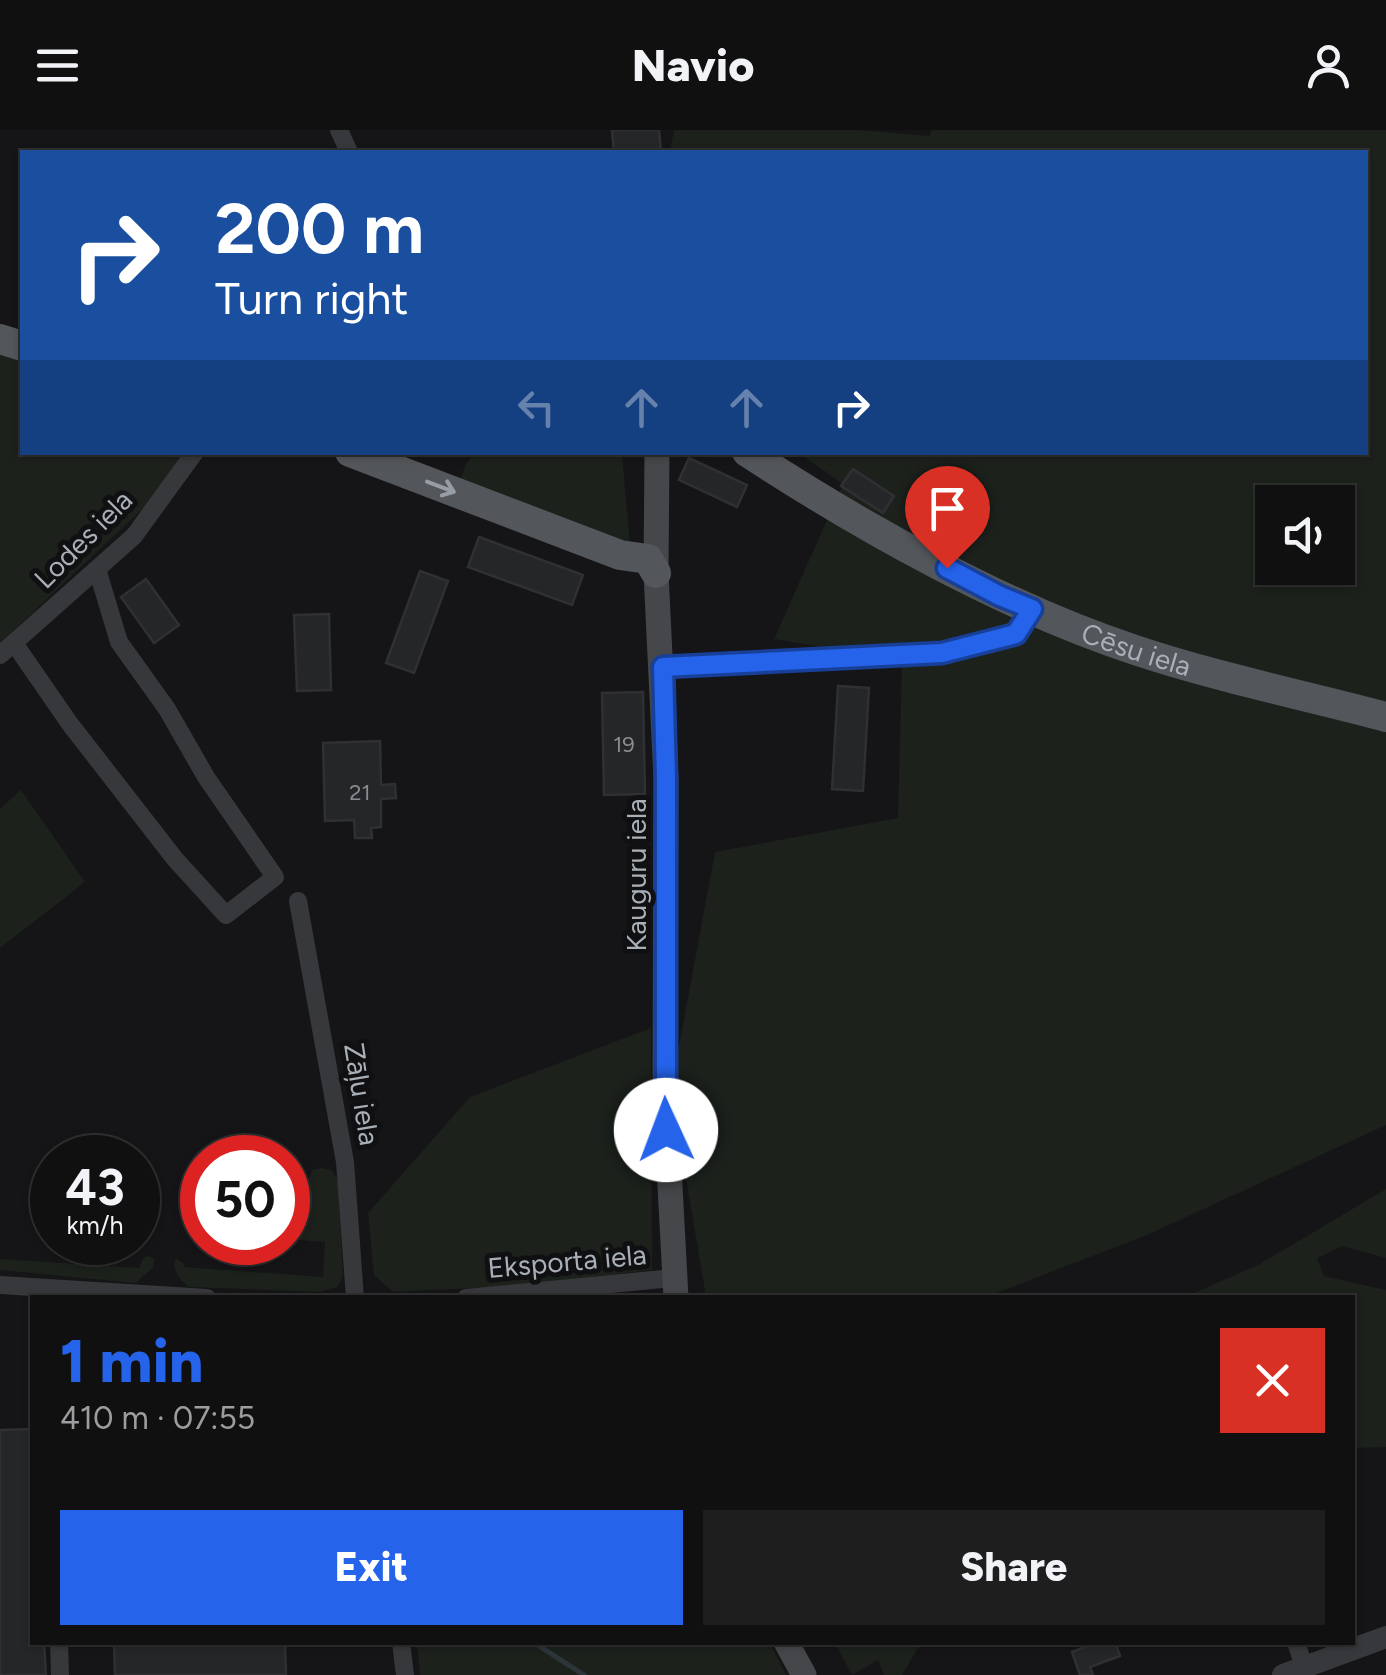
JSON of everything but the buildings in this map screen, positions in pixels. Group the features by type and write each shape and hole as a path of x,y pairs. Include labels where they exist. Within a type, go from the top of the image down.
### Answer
{"main road":[{"path":"358,455 620,555 648,559 656,573"},
{"name":"Kauguru iela","path":"657,455 656,573 666,778 665,1093 674,1288"},
{"name":"Cēsu iela","path":"752,455 798,486 1000,596 1134,650 1386,717"},
{"path":"788,1645 804,1675"}],"street":[{"name":"Lodes iela","path":"7,649 134,536 192,455"},
{"path":"7,649 175,859 226,914 276,877 206,777 167,708 119,642 97,570"},
{"path":"663,667 942,653 1016,634 1032,609"},
{"name":"Zāļu iela","path":"298,901 345,1162 355,1295"},
{"path":"0,1285 51,1294 90,1295"},
{"name":"Eksporta iela","path":"528,1295 674,1288"},
{"path":"1298,1645 1311,1669 1386,1637"},
{"path":"59,1645 60,1675"},
{"path":"401,1645 405,1675"}],"shaded area":[{"path":"674,130 859,130 929,136 932,130 1386,130 1386,1125 1147,1235 991,1295 706,1295 671,1089 715,852 898,818 902,661 774,639 843,484 802,455 1368,455 1368,150 670,150"},
{"path":"0,347 20,353 20,455 184,455 149,503 0,643"},
{"path":"473,455 622,455 630,546 458,487"},
{"path":"21,790 85,882 0,948 0,809"},
{"path":"651,1028 652,1270 513,1286 393,1292 374,1275 368,1213 470,1097"},
{"path":"312,1170 331,1170 338,1179 343,1276 337,1287 320,1292 189,1287 180,1278 176,1258 184,1267 323,1277 325,1242 310,1241"},
{"path":"1386,1189 1386,1258 1343,1246 1317,1258 1324,1276 1386,1290 1386,1447 1355,1448 1355,1295 1190,1295 1260,1264"},
{"path":"0,1259 30,1261 30,1265 153,1265 135,1283 0,1270"},
{"path":"417,1645 771,1645 786,1675 420,1675"},
{"path":"836,1645 920,1645 902,1675 884,1675 878,1660 852,1675"}],"waterway":[{"path":"538,1645 584,1675"}],"route":[{"path":"666,1130 663,667 942,653 1016,634 1032,609 947,568"}]}
